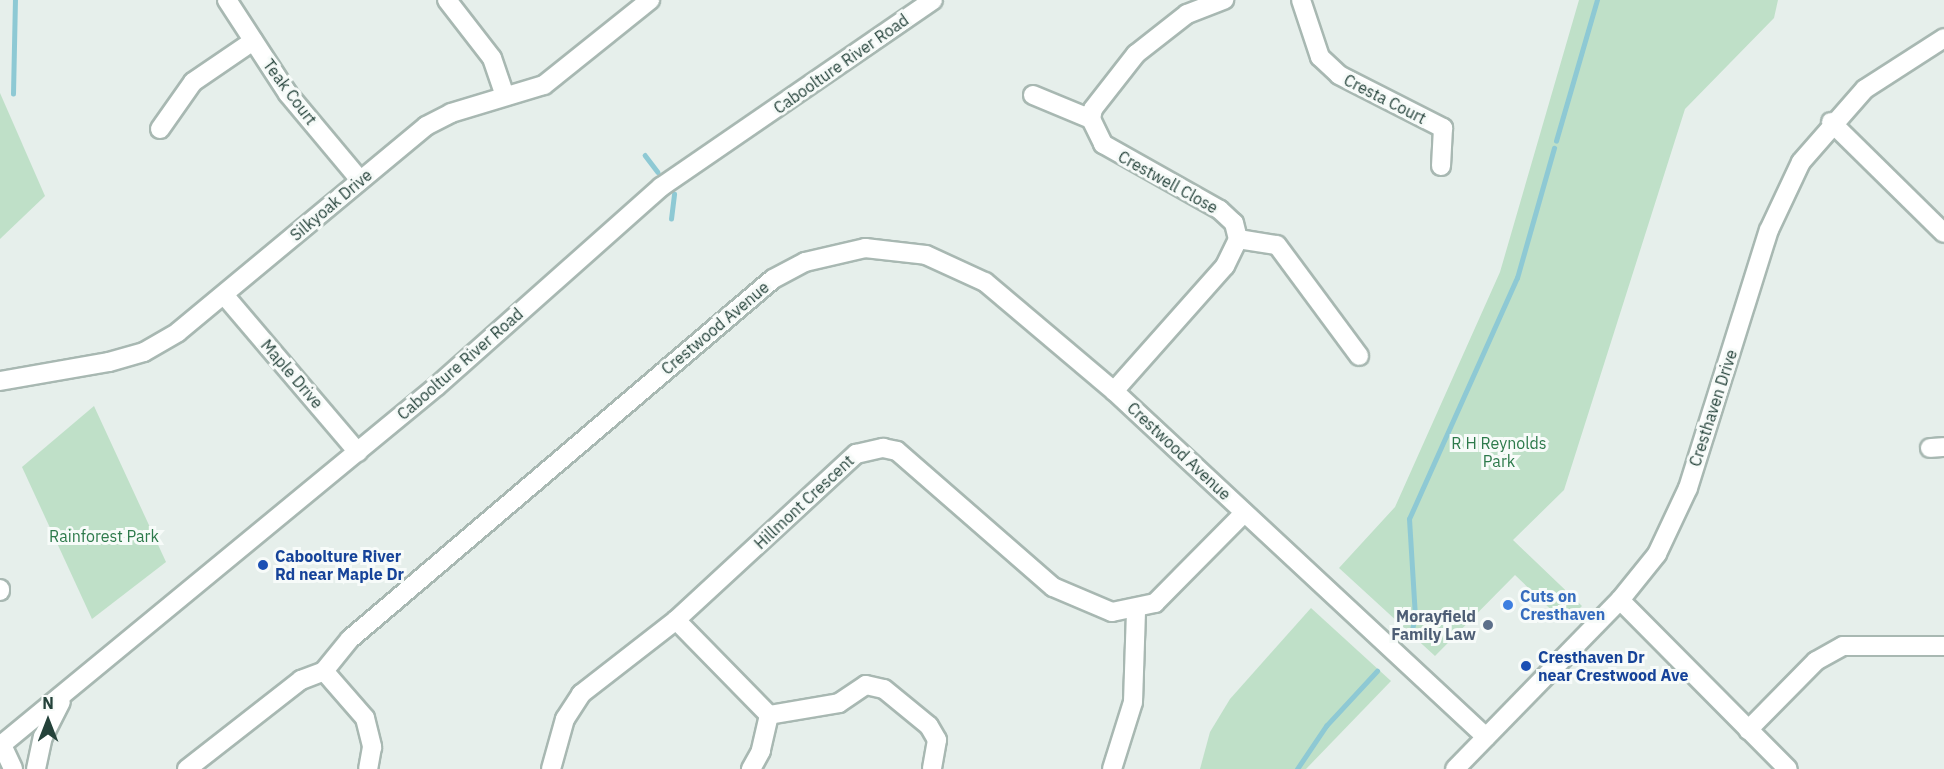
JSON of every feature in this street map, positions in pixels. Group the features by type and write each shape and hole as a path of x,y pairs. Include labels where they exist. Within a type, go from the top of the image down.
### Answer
{"street":[{"name":"Teak Court","path":"227,0 253,41 360,180"},
{"path":"447,0 492,58 505,96"},
{"name":"Silkyoak Drive","path":"0,381 144,352 225,296 426,126 568,71 650,0"},
{"name":"Caboolture River Road","path":"1,746 358,452 661,187 933,0"},
{"path":"1033,95 1091,119 1093,109 1136,54 1187,14 1224,0"},
{"name":"Cresta Court","path":"1300,0 1320,57 1339,75 1443,128 1441,166"},
{"name":"Cresthaven Drive","path":"1455,769 1620,600 1657,554 1679,512 1778,206 1831,122 1884,75 1944,38"},
{"path":"160,129 193,82 253,41"},
{"name":"Crestwell Close","path":"1091,119 1103,144 1220,210 1234,223 1238,239"},
{"path":"1831,122 1944,233"},
{"path":"1114,391 1225,266 1238,239 1262,240 1288,255 1359,356"},
{"name":"Crestwood Avenue","path":"187,769 301,680 324,671 351,639 751,296 806,262 865,248 899,249 957,266 985,282 1114,391 1486,737"},
{"name":"Maple Drive","path":"225,296 358,452"},
{"name":"Hillmont Crescent","path":"551,769 561,727 581,694 676,620 856,454 883,448 912,461 1053,586 1112,612 1136,610"},
{"path":"1113,769 1133,702 1136,610 1173,589 1244,513"},
{"path":"1620,600 1788,769"},
{"path":"676,620 769,715"},
{"path":"1748,730 1816,661 1843,646 1944,646"},
{"path":"324,671 365,718 372,747 368,769"},
{"path":"769,715 838,703 866,684 884,689 929,726 937,740 932,769"},
{"path":"36,769 43,737 65,695"},
{"path":"751,769 761,751 769,715"},
{"path":"1,746 13,769"}],"green space":[{"name":"R H Reynolds Park","path":"1579,0 1778,0 1774,18 1685,109 1564,490 1513,540 1582,606 1565,623 1515,575 1435,656 1339,568 1395,507 1500,272"},
{"path":"0,93 45,196 0,239"},
{"name":"Rainforest Park","path":"94,406 166,562 92,619 22,467"},
{"path":"1311,608 1391,681 1306,769 1200,769 1210,732 1230,699"}],"waterway":[{"path":"13,94 15,0"},
{"path":"1556,141 1597,0"},
{"path":"1411,634 1415,617 1409,519 1517,278 1554,148"},
{"path":"645,155 658,172"},
{"path":"671,219 674,194"},
{"path":"1297,769 1326,726 1377,671"}],"place":[{"name":"Caboolture River Rd near Maple Dr","path":"263,565"},
{"name":"Cuts on Cresthaven","path":"1508,605"},
{"name":"Morayfield Family Law","path":"1488,625"},
{"name":"Cresthaven Dr near Crestwood Ave","path":"1526,666"}]}
